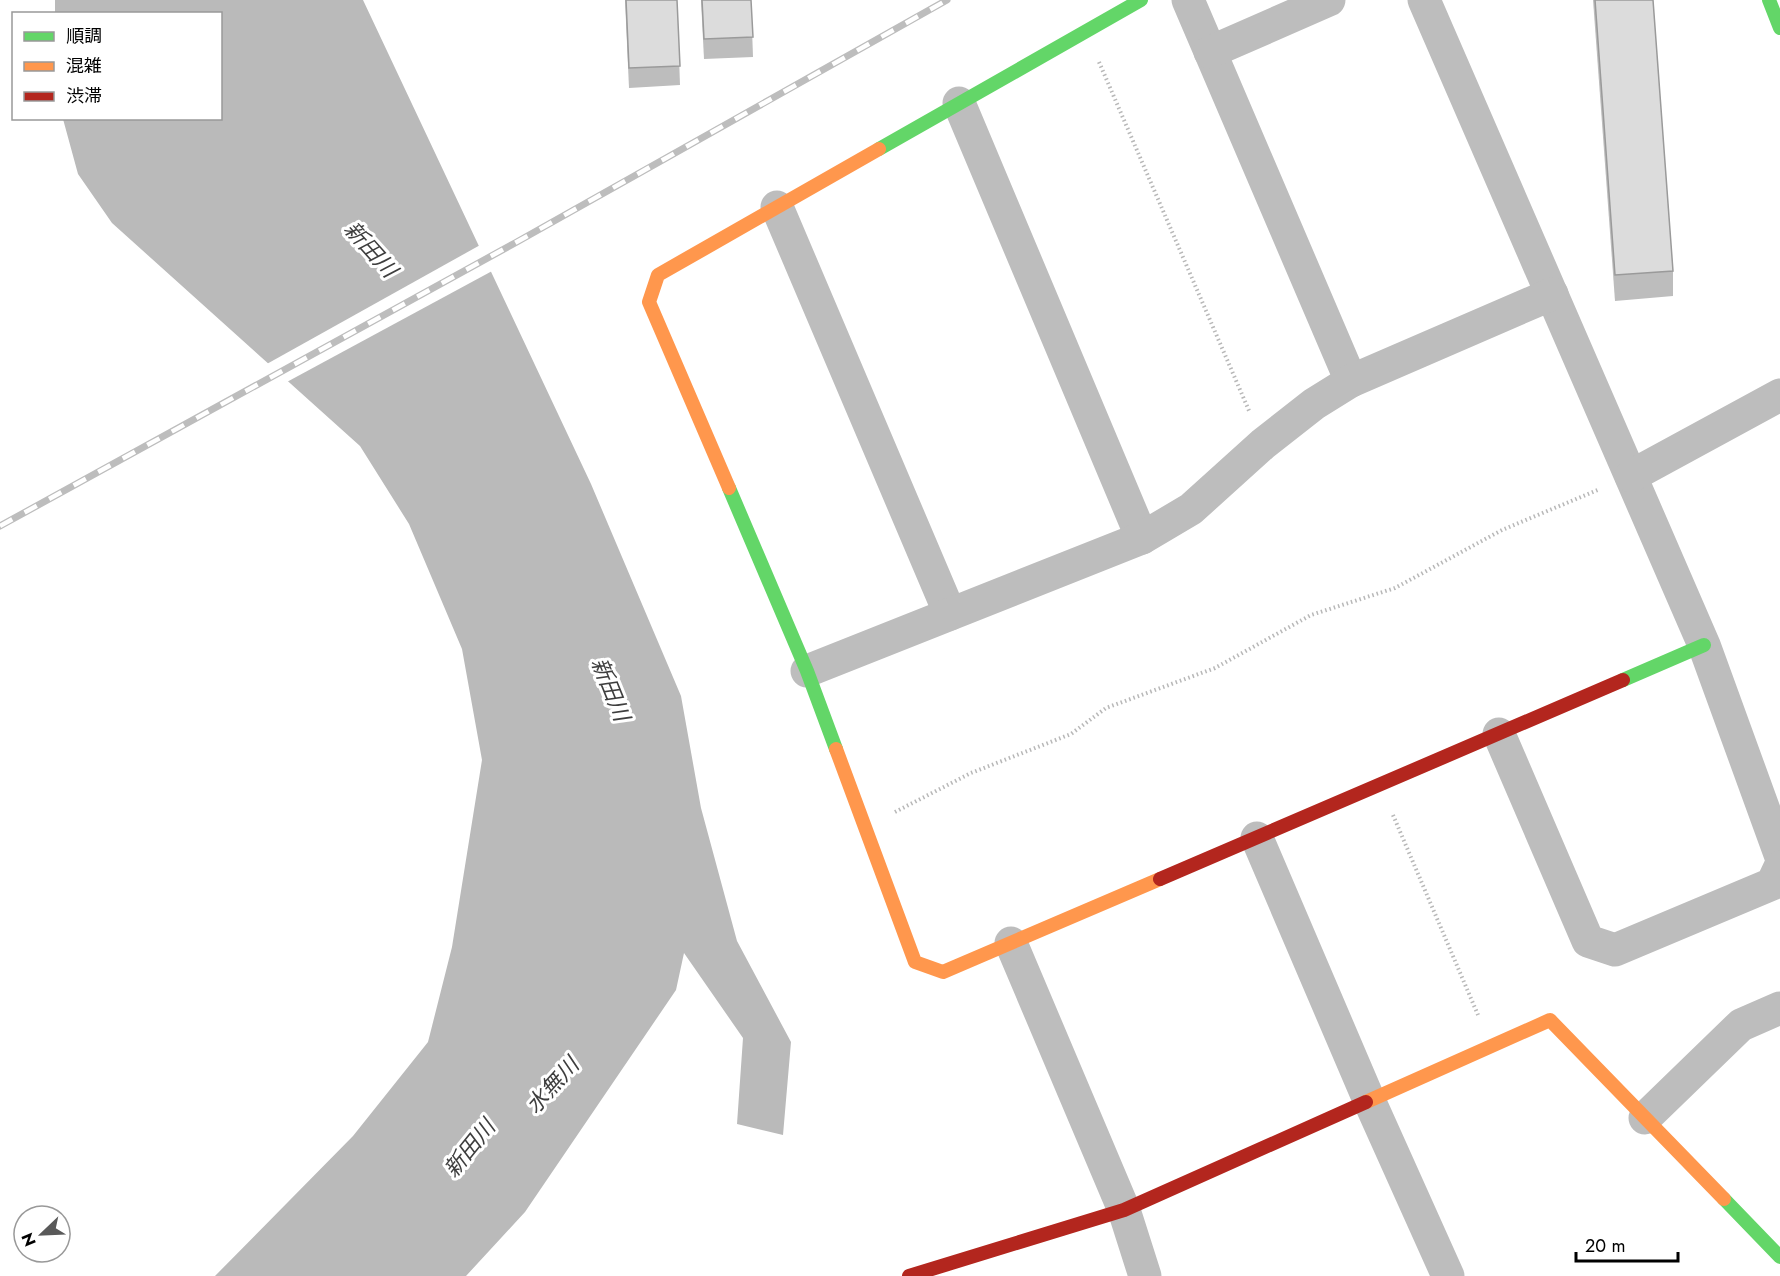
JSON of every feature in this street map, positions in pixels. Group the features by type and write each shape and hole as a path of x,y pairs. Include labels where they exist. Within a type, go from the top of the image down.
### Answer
{"street":[{"path":"1141,0 658,275 649,302 807,671 915,962 943,972 1704,645"},
{"path":"1188,0 1351,381"},
{"path":"1210,52 1329,0"},
{"path":"1424,0 1704,645 1780,854"},
{"path":"1769,0 1780,28"},
{"path":"959,104 1142,538"},
{"path":"777,207 950,614"},
{"path":"807,671 1142,538 1191,509 1263,444 1314,404 1351,381 1552,294"},
{"path":"1631,476 1780,395"},
{"path":"1499,735 1588,942 1615,950 1772,884 1780,867"},
{"path":"1257,838 1369,1100 1448,1276"},
{"path":"1011,943 1124,1210 1145,1276"},
{"path":"1645,1118 1741,1025 1780,1008"},
{"path":"909,1276 1124,1210 1550,1020 1780,1257"}],"path":[{"path":"1086,31 1263,444"},
{"path":"865,828 971,773 1071,734 1106,708 1215,668 1311,615 1395,588 1502,530 1631,476"},
{"path":"1381,785 1491,1046"}],"water":[{"path":"55,0 363,0 591,484 681,696 701,808 737,941 791,1042 783,1135 737,1124 743,1038 684,953 676,990 525,1212 466,1276 215,1276 353,1136 428,1042 452,947 482,760 462,649 409,524 360,446 112,223 78,174 63,120 222,120 222,12 55,12"}],"pier":[{"path":"482,244 494,270 285,383 265,365"}],"building":[{"path":"626,0 677,0 680,66 629,68"},
{"path":"702,0 751,0 753,37 704,39"},
{"path":"1595,0 1653,0 1673,271 1615,275"}],"railway":[{"path":"0,526 515,243 947,0"}],"traffic: fast":[{"path":"879,149 1141,0"},
{"path":"1769,0 1780,28"},
{"path":"729,488 807,671 836,749"},
{"path":"1623,680 1704,645"},
{"path":"1724,1199 1780,1257"}],"traffic: slow":[{"path":"729,488 649,302 658,275 879,149"},
{"path":"836,749 915,962 943,972 1160,879"},
{"path":"1366,1102 1550,1020 1724,1199"}],"traffic: jam":[{"path":"1160,879 1623,680"},
{"path":"909,1276 1124,1210 1366,1102"}],"water label":[{"name":"新田川","path":"371,249"},
{"name":"新田川","path":"611,689"},
{"name":"水無川","path":"552,1085"},
{"name":"新田川","path":"469,1148"}]}
